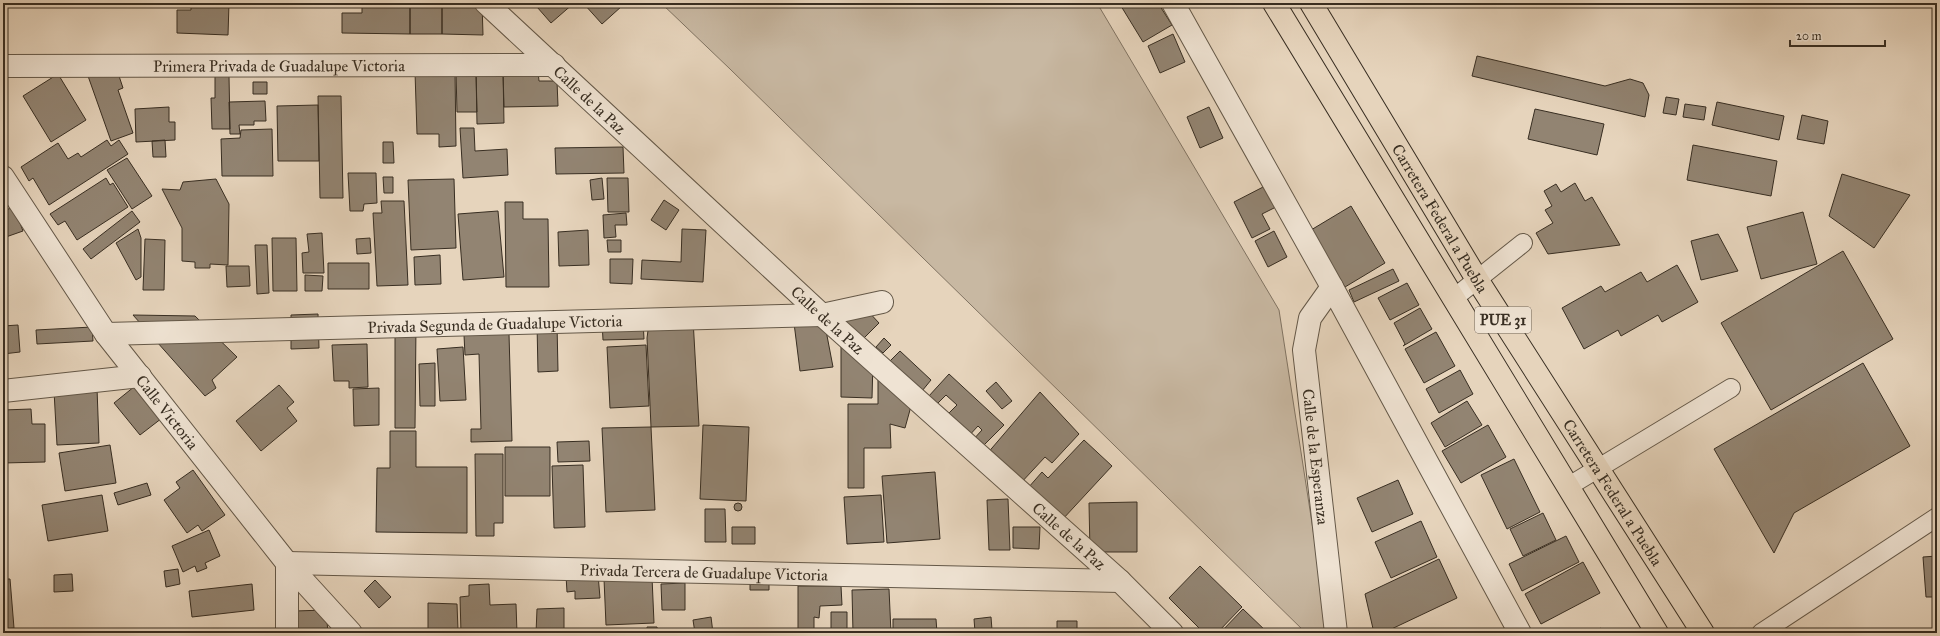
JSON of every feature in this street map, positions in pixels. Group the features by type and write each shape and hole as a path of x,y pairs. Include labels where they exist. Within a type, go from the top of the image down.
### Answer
{"main road":[{"name":"Carretera Federal a Puebla","path":"1274,3 1657,633"},
{"name":"Carretera Federal a Puebla","path":"1311,3 1478,281 1703,633"}],"street":[{"name":"Calle de la Paz","path":"486,3 822,316 1120,582 1172,633"},
{"path":"1173,3 1332,287 1520,633"},
{"name":"Primera Privada de Guadalupe Victoria","path":"3,66 554,65"},
{"name":"Calle Victoria","path":"3,177 106,334 287,563 351,633"},
{"name":"Calle de la Esperanza","path":"1332,287 1310,318 1304,350 1336,633"},
{"name":"Privada Segunda de Guadalupe Victoria","path":"106,334 822,316 882,302"},
{"path":"3,391 140,376"},
{"path":"287,563 287,633"},
{"name":"Privada Tercera de Guadalupe Victoria","path":"287,563 1120,582"}],"lane":[{"path":"1454,298 1478,281 1523,243"},
{"path":"1569,486 1731,388"},
{"path":"1761,633 1937,517"}],"shaded area":[{"path":"661,3 1097,3 1279,310 1329,633 1306,633"}],"building":[{"path":"191,3 229,3 228,35 177,33 177,10 191,10"},
{"path":"362,3 410,3 410,34 342,33 342,13 362,13"},
{"path":"410,3 442,3 442,34 410,34"},
{"path":"442,3 482,3 483,35 442,34"},
{"path":"541,3 574,3 551,23 537,7"},
{"path":"619,3 622,6 602,24 584,4"},
{"path":"1125,3 1158,3 1172,25 1143,42 1121,6"},
{"path":"1173,34 1185,62 1160,73 1148,46"},
{"path":"1477,56 1605,86 1630,79 1643,83 1649,95 1645,117 1472,76"},
{"path":"455,71 456,146 439,147 439,134 417,134 415,72"},
{"path":"476,71 477,112 457,112 456,72"},
{"path":"476,71 503,71 504,123 477,124"},
{"path":"503,71 538,71 539,81 557,81 558,106 504,107"},
{"path":"118,73 123,88 118,90 133,133 111,141 88,76"},
{"path":"58,74 86,120 51,142 23,96"},
{"path":"215,76 229,76 230,129 212,129 211,98 215,98"},
{"path":"253,82 267,82 267,94 253,94"},
{"path":"318,96 341,96 343,198 320,198"},
{"path":"1666,97 1679,99 1676,115 1663,113"},
{"path":"265,101 266,121 254,121 254,125 239,125 240,134 230,134 229,102"},
{"path":"1717,102 1784,116 1779,140 1712,125"},
{"path":"1685,104 1706,107 1704,120 1683,117"},
{"path":"318,105 319,161 278,161 277,106"},
{"path":"169,107 169,122 175,122 175,140 136,142 135,109"},
{"path":"1209,107 1223,138 1200,148 1187,117"},
{"path":"1535,109 1604,124 1597,155 1528,139"},
{"path":"1802,115 1828,121 1824,144 1797,139"},
{"path":"460,128 474,128 475,151 507,149 508,175 463,178"},
{"path":"272,129 273,176 222,176 221,139 240,138 241,130"},
{"path":"107,140 111,146 119,140 128,154 49,205 33,178 29,181 21,167 58,143 68,159 78,153 81,157"},
{"path":"165,140 166,157 153,157 152,141"},
{"path":"383,142 393,142 394,163 383,163"},
{"path":"1693,145 1777,161 1771,196 1687,180"},
{"path":"623,147 624,173 556,174 555,148"},
{"path":"127,158 152,196 132,209 107,170"},
{"path":"348,173 376,173 377,203 364,204 363,211 350,211"},
{"path":"1842,174 1910,195 1874,248 1829,216"},
{"path":"383,177 393,177 393,193 384,193"},
{"path":"106,178 110,185 113,183 128,207 77,240 65,221 58,225 50,214"},
{"path":"602,178 604,199 592,200 590,180"},
{"path":"607,178 628,178 629,212 608,212"},
{"path":"216,179 229,204 228,265 210,264 210,268 195,268 195,262 182,261 182,228 162,189 180,190 183,182"},
{"path":"454,179 456,248 411,250 408,180"},
{"path":"1575,183 1585,201 1592,197 1620,245 1548,254 1536,233 1553,223 1545,210 1552,206 1544,191 1556,184 1561,192"},
{"path":"1267,185 1278,206 1262,214 1270,229 1252,238 1234,202"},
{"path":"664,200 679,210 666,230 651,220"},
{"path":"381,201 404,201 408,285 377,286 373,213 382,213"},
{"path":"505,202 523,202 523,219 548,219 549,287 506,287"},
{"path":"1351,206 1385,263 1345,287 1311,230"},
{"path":"14,207 23,231 3,238 3,211"},
{"path":"132,211 140,222 91,259 83,249"},
{"path":"498,211 504,277 463,280 458,214"},
{"path":"1803,212 1817,264 1761,279 1747,227"},
{"path":"626,213 627,225 615,225 616,237 604,238 603,215"},
{"path":"138,229 141,238 141,277 136,280 116,243"},
{"path":"682,229 706,230 703,282 641,279 642,260 681,262"},
{"path":"588,230 589,265 559,266 558,232"},
{"path":"1274,231 1287,257 1268,267 1255,241"},
{"path":"322,233 324,273 303,273 302,253 309,252 307,234"},
{"path":"1718,234 1738,271 1701,280 1691,241"},
{"path":"272,238 296,238 297,291 273,291"},
{"path":"370,238 371,253 357,254 356,239"},
{"path":"145,239 165,240 164,290 143,290"},
{"path":"607,240 621,240 621,252 608,252"},
{"path":"255,245 267,245 269,293 257,294"},
{"path":"1843,251 1893,339 1771,410 1721,323"},
{"path":"440,255 441,284 415,285 414,257"},
{"path":"610,259 633,259 632,284 610,283"},
{"path":"328,263 369,263 369,289 328,289"},
{"path":"1677,265 1698,302 1662,322 1658,315 1621,336 1618,330 1584,349 1562,308 1601,286 1605,292 1641,272 1647,282"},
{"path":"226,266 249,266 250,286 227,287"},
{"path":"1393,269 1399,281 1354,302 1349,290"},
{"path":"305,275 323,276 322,291 305,291"},
{"path":"1407,283 1419,305 1390,320 1378,298"},
{"path":"1420,308 1432,329 1403,346 1405,344 1394,323"},
{"path":"866,309 879,323 862,340 838,315"},
{"path":"318,314 319,348 291,349 291,315"},
{"path":"133,315 195,316 237,357 212,380 216,388 205,396"},
{"path":"693,319 699,426 651,427 647,338 649,323"},
{"path":"824,320 833,367 800,371 794,323"},
{"path":"643,321 644,339 603,340 602,322"},
{"path":"537,324 557,324 558,371 538,372"},
{"path":"18,325 20,352 3,354 3,326"},
{"path":"395,325 416,325 415,428 395,428"},
{"path":"92,327 93,341 37,344 36,330"},
{"path":"1436,332 1455,366 1424,383 1405,349"},
{"path":"509,334 512,441 471,442 471,429 481,429 479,354 465,355 464,335"},
{"path":"841,334 873,361 872,398 841,397"},
{"path":"884,338 891,345 883,353 876,347"},
{"path":"367,344 368,387 349,388 349,381 334,381 332,345"},
{"path":"646,345 649,406 610,408 607,347"},
{"path":"463,347 466,400 440,401 437,349"},
{"path":"900,351 931,380 922,391 890,361"},
{"path":"435,363 435,406 420,406 419,364"},
{"path":"1863,363 1910,446 1794,513 1774,553 1714,449"},
{"path":"878,367 913,399 905,428 890,424 891,448 864,448 864,488 848,488 848,404 878,404"},
{"path":"1460,370 1473,394 1439,413 1426,389"},
{"path":"949,374 1004,425 981,448 972,441 982,430 978,426 966,439 944,418 957,405 946,395 936,405 928,397"},
{"path":"140,382 166,415 140,435 114,403"},
{"path":"996,382 1012,401 1002,409 986,391"},
{"path":"279,385 294,402 287,408 297,421 261,451 236,421"},
{"path":"97,388 99,443 57,445 54,391"},
{"path":"379,388 379,425 354,426 353,389"},
{"path":"1040,392 1079,434 1052,463 1045,457 1019,485 986,455"},
{"path":"1467,401 1482,425 1445,447 1431,423"},
{"path":"31,409 32,424 45,424 45,462 3,463 3,410"},
{"path":"703,425 749,427 746,501 700,499"},
{"path":"1488,425 1506,457 1461,483 1442,451"},
{"path":"651,427 655,510 606,512 602,428"},
{"path":"390,431 416,431 416,467 467,467 467,533 376,532 377,468 390,468"},
{"path":"1084,440 1112,466 1062,520 1028,488 1042,472 1048,478"},
{"path":"589,441 590,461 558,462 557,442"},
{"path":"110,445 116,483 65,491 59,453"},
{"path":"505,447 550,447 550,496 505,496"},
{"path":"475,454 503,454 503,523 494,523 494,536 476,536"},
{"path":"1514,459 1540,512 1507,529 1481,475"},
{"path":"583,465 585,527 554,528 552,466"},
{"path":"193,470 225,515 202,531 198,525 187,533 164,500 180,488 176,482"},
{"path":"935,472 940,539 887,543 882,476"},
{"path":"1398,480 1413,514 1372,532 1357,498"},
{"path":"147,483 151,495 118,505 114,493"},
{"path":"102,495 108,531 48,541 42,505"},
{"path":"881,495 884,542 847,544 844,497"},
{"path":"1008,499 1010,550 989,550 987,500"},
{"path":"1137,502 1137,552 1090,552 1089,503"},
{"path":"736,503 740,503 742,507 740,511 736,511 734,509 734,505"},
{"path":"705,509 725,509 726,542 705,542"},
{"path":"1543,513 1556,540 1523,556 1510,529"},
{"path":"1421,521 1437,557 1391,578 1375,542"},
{"path":"732,527 755,527 755,544 732,544"},
{"path":"1013,527 1040,527 1039,549 1013,548"},
{"path":"209,530 220,556 205,563 207,568 197,572 195,566 183,572 172,546"},
{"path":"1566,536 1579,562 1522,591 1509,564"},
{"path":"1937,556 1937,597 1926,597 1923,557"},
{"path":"1439,559 1457,598 1383,633 1374,633 1365,594"},
{"path":"1583,562 1600,593 1541,624 1525,594"},
{"path":"1200,566 1242,607 1217,633 1204,633 1169,598"},
{"path":"178,569 180,584 166,587 164,571"},
{"path":"72,574 73,591 54,592 54,575"},
{"path":"598,574 600,598 575,599 575,591 567,592 566,576"},
{"path":"652,577 654,623 606,625 604,579"},
{"path":"3,579 10,579 14,628 3,629"},
{"path":"375,580 391,597 379,608 364,591"},
{"path":"750,581 769,584 769,590 750,590"},
{"path":"685,583 685,610 662,610 661,584"},
{"path":"252,584 254,610 192,617 189,591"},
{"path":"489,584 490,605 516,604 517,633 461,633 460,597 469,596 469,585"},
{"path":"798,586 841,586 842,605 820,606 819,618 814,617 814,632 798,632"},
{"path":"889,589 891,633 853,633 852,590"},
{"path":"428,603 457,604 458,630 428,630"},
{"path":"564,608 564,633 536,633 537,609"},
{"path":"1243,609 1268,633 1220,633"},
{"path":"326,610 328,633 296,633 295,611"},
{"path":"831,612 847,612 847,629 831,629"},
{"path":"711,617 713,633 695,633 693,620"},
{"path":"991,617 992,630 975,632 974,619"},
{"path":"893,619 936,619 937,633 893,633"},
{"path":"1057,621 1077,621 1077,633 1057,633"},
{"path":"647,627 657,627 658,633 647,633"},
{"path":"1601,628 1604,633 1593,633"}]}
